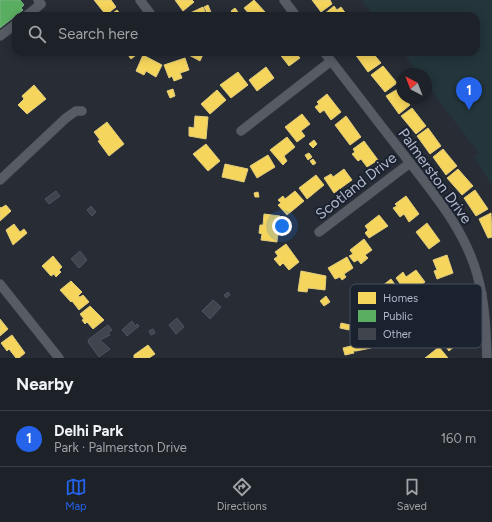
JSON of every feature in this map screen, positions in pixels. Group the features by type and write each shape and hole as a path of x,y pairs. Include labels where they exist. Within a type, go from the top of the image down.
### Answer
{"street":[{"path":"31,12 41,4 38,0"},
{"path":"140,0 149,12"},
{"path":"284,0 293,12"},
{"path":"0,36 12,27"},
{"name":"Palmerston Drive","path":"327,56 442,205 461,236 476,272 479,284"},
{"path":"241,131 331,61"},
{"path":"0,180 66,118 76,111 82,111"},
{"name":"Scotland Drive","path":"320,232 410,163"},
{"path":"0,284 59,358"},
{"name":"Palmerston Drive","path":"482,294 487,358"}],"shaded area":[{"path":"362,0 492,0 492,186 474,156 479,153 432,92 432,68 414,68 405,56 480,56 480,12 371,12"}],"building: Homes":[{"path":"94,0 111,0 116,7 110,12 104,12"},
{"path":"175,0 192,0 194,2 183,11"},
{"path":"254,0 265,12 248,12 244,8"},
{"path":"312,0 330,0 332,4 321,12"},
{"path":"208,5 211,12 207,12 204,7"},
{"path":"334,6 337,10 341,7 345,12 327,12"},
{"path":"203,7 205,12 192,12"},
{"path":"235,8 238,12 232,12 231,11"},
{"path":"143,56 162,65 156,77 146,71 144,75 136,71"},
{"path":"191,56 202,56 200,61"},
{"path":"281,56 298,56 300,58 289,66"},
{"path":"356,56 375,56 381,63 368,72"},
{"path":"185,58 189,70 180,73 182,78 174,81 172,76 169,78 164,65"},
{"path":"383,66 396,84 385,92 371,75"},
{"path":"266,67 274,78 257,91 249,80"},
{"path":"238,72 248,85 231,98 220,85"},
{"path":"34,85 46,99 27,114 18,105 24,99 22,96"},
{"path":"173,89 175,96 170,98 167,91"},
{"path":"217,90 226,100 210,114 201,104"},
{"path":"396,90 396,104 410,105 399,114 386,96"},
{"path":"327,94 341,112 331,120 324,110 320,113 315,107 319,104 317,102"},
{"path":"412,108 426,126 416,134 401,116"},
{"path":"302,114 310,124 301,131 305,136 297,142 285,127"},
{"path":"195,116 208,117 206,139 189,136 189,127 194,128"},
{"path":"346,116 361,137 350,145 335,125"},
{"path":"107,122 124,144 109,156 98,141 100,140 94,132"},
{"path":"428,128 441,146 430,154 417,136"},
{"path":"287,137 295,147 284,156 287,161 283,165 270,150"},
{"path":"314,140 317,144 313,148 309,144"},
{"path":"364,141 378,160 367,167 361,159 358,161 352,154 355,152 353,149"},
{"path":"206,144 220,161 208,171 193,154"},
{"path":"443,149 457,166 446,175 433,157"},
{"path":"309,153 312,157 308,160 305,155"},
{"path":"268,155 275,167 257,178 250,166"},
{"path":"313,159 316,163 313,165 310,161"},
{"path":"225,164 248,169 244,182 222,177"},
{"path":"344,169 352,180 334,193 324,178 331,174 333,177"},
{"path":"458,169 473,186 462,195 447,178"},
{"path":"316,175 324,185 307,199 299,188"},
{"path":"475,190 488,209 476,216 464,198"},
{"path":"295,191 304,201 287,215 278,205 281,203 278,200 283,196 285,199"},
{"path":"258,192 259,197 255,197 254,193"},
{"path":"406,196 419,214 409,222 404,214 400,217 393,208 397,206 395,204"},
{"path":"6,205 11,211 0,221 0,207 1,208"},
{"path":"491,213 492,237 488,238 479,219"},
{"path":"264,214 280,216 277,242 261,240 262,234 259,233 260,225 263,225"},
{"path":"379,215 388,226 369,238 365,233 368,230 365,226"},
{"path":"427,223 440,241 429,249 416,232"},
{"path":"14,224 20,232 24,229 27,233 13,245 6,230"},
{"path":"364,239 372,250 365,255 368,258 361,264 358,260 354,262 349,256 353,254 350,250"},
{"path":"286,244 299,262 289,270 283,263 280,266 274,259 278,256 275,252"},
{"path":"447,255 453,273 437,279 434,271 437,270 433,260"},
{"path":"53,256 62,267 59,270 61,272 56,277 54,274 51,276 42,266"},
{"path":"347,257 353,268 344,274 346,277 342,280 340,277 335,279 328,268"},
{"path":"416,270 425,282 422,284 400,284 396,278 403,272 406,277"},
{"path":"301,271 326,276 325,290 308,288 307,292 298,291"},
{"path":"391,279 395,284 385,284"},
{"path":"71,281 82,292 78,296 80,297 83,295 89,302 79,310 60,290"},
{"path":"326,296 330,302 324,306 320,301"},
{"path":"90,306 104,320 93,329 87,322 85,324 82,320 84,319 80,314"},
{"path":"0,319 8,329 0,336"},
{"path":"341,323 350,325 349,330 340,328"},
{"path":"12,335 25,353 19,358 16,358 9,349 7,351 1,343"},
{"path":"148,345 155,354 149,358 134,358 134,355"},
{"path":"350,346 350,348 371,348 353,351 354,353 345,355 343,348"},
{"path":"440,348 448,358 425,358"}],"building: Public":[{"path":"0,0 20,0 24,5 21,8 23,10 20,12 12,12 12,19 0,28"}],"building: Other":[{"path":"56,191 60,196 49,204 45,199"},
{"path":"91,206 96,212 92,216 87,210"},
{"path":"80,251 87,260 79,268 71,259"},
{"path":"228,292 230,295 226,298 224,295"},
{"path":"213,300 221,307 210,319 202,311"},
{"path":"177,318 184,327 176,334 169,325"},
{"path":"132,321 135,326 137,324 139,326 127,336 122,330"},
{"path":"108,325 112,330 108,333 110,335 100,340 110,349 99,357 88,342 89,339"},
{"path":"153,329 155,333 151,335 149,331"}],"place":[{"name":"Delhi Park","path":"469,110"}]}
